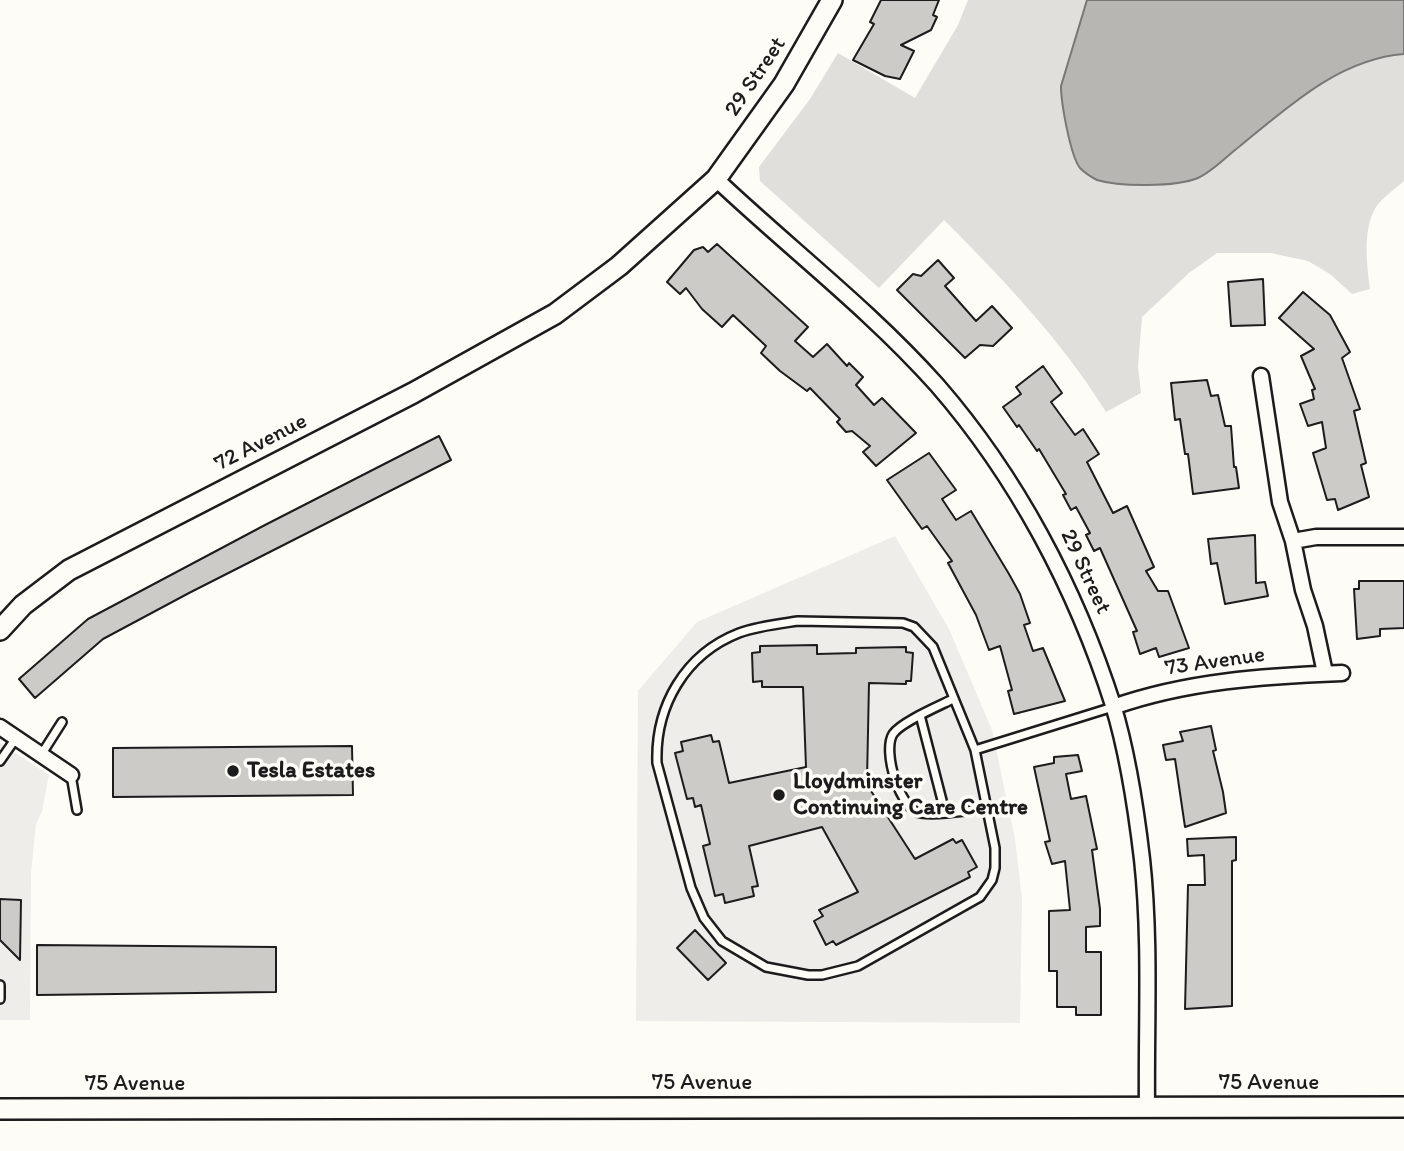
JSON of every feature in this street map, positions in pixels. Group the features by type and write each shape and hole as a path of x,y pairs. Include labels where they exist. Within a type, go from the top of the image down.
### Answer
{"main road":[{"name":"29 Street","path":"555,314 619,266 716,178 784,84 832,0"},
{"name":"72 Avenue","path":"0,630 23,605 69,570 413,393 555,314"},
{"name":"75 Avenue","path":"0,1109 1404,1107"}],"street":[{"name":"29 Street","path":"716,178 869,314 937,386 999,465 1046,544 1089,638 1114,707 1132,789 1142,861 1147,958 1147,1107"},
{"path":"1261,376 1280,502 1293,541 1325,673"},
{"path":"1293,541 1315,537 1404,537"},
{"name":"73 Avenue","path":"1114,707 1161,691 1205,684 1342,673"},
{"path":"0,727 71,775"}],"lane":[{"path":"798,621 902,623 914,627 933,647 953,699 975,750 995,848 995,868 987,890 968,904 858,966 822,975 787,972 754,962 718,936 704,918 691,888 660,782 656,745 660,723 673,690 690,665 712,646 741,632 798,621"},
{"path":"953,699 920,715 893,733 889,746 894,774 901,796 919,814 986,809"},
{"path":"975,750 1114,707"},
{"path":"920,715 945,812"},
{"path":"41,755 62,722"},
{"path":"0,761 16,737"},
{"path":"71,775 76,810"},
{"path":"0,985 0,999"}],"shaded area":[{"path":"968,0 1404,0 1404,181 1382,200 1372,216 1367,237 1370,289 1352,294 1330,274 1308,261 1271,253 1217,253 1189,273 1142,317 1138,366 1141,393 1106,412 1070,360 1031,312 944,220 879,288 760,181 759,167 810,99 838,53 915,98 958,25"},
{"path":"1087,0 1404,0 1404,54 1358,65 1316,87 1198,178 1162,184 1107,182 1088,175 1076,161 1061,94 1061,86"},
{"path":"895,536 949,629 992,730 1015,839 1022,899 1020,1023 636,1021 638,691 697,622"},
{"path":"0,743 49,775 42,811 36,824 31,873 30,1020 0,1020"}],"building":[{"path":"881,0 939,0 933,15 937,17 931,30 901,45 914,51 900,79 885,76 853,60 874,24 870,22"},
{"path":"717,244 808,327 795,341 813,357 827,344 847,366 849,363 863,377 856,385 874,405 882,398 916,433 876,466 863,452 870,446 852,431 846,432 837,422 840,419 810,388 807,391 761,353 766,346 733,315 722,327 702,309 686,288 680,294 667,282 694,250 703,247 708,252"},
{"path":"938,260 954,278 945,286 976,321 992,306 1012,328 993,346 980,345 965,358 897,290 913,274 921,276"},
{"path":"1263,279 1265,325 1231,326 1228,282"},
{"path":"1303,292 1330,315 1350,352 1342,358 1360,409 1354,411 1366,463 1361,465 1369,497 1338,510 1335,499 1327,500 1313,453 1326,448 1322,422 1308,426 1300,404 1314,399 1312,390 1315,389 1301,356 1314,349 1279,318"},
{"path":"1043,366 1062,393 1051,402 1075,435 1083,429 1099,454 1087,462 1113,513 1127,506 1154,567 1146,571 1158,591 1168,591 1189,648 1159,657 1156,648 1140,654 1133,632 1137,631 1100,548 1094,551 1086,535 1090,533 1076,507 1071,510 1063,495 1066,494 1039,449 1037,451 1003,407 1021,394 1016,387"},
{"path":"1207,380 1211,396 1218,395 1225,426 1231,426 1234,467 1239,488 1193,494 1180,419 1175,420 1171,383"},
{"path":"439,436 451,460 103,639 35,698 19,679 88,619"},
{"path":"929,453 956,490 942,499 956,520 971,511 1020,594 1030,623 1024,625 1033,651 1043,648 1065,701 1014,714 1008,691 1012,690 1000,646 989,650 976,615 948,563 952,561 927,526 922,529 887,480"},
{"path":"1255,535 1256,583 1265,582 1268,596 1225,604 1217,563 1211,564 1208,539"},
{"path":"1359,581 1404,581 1404,628 1380,629 1380,636 1357,639 1354,589 1359,589"},
{"name":"Lloydminster Continuing Care Centre","path":"817,645 817,654 856,653 856,648 906,647 906,652 913,653 911,681 906,681 906,684 869,683 867,780 871,791 915,859 953,839 956,843 962,840 977,867 968,872 970,877 836,945 833,941 826,945 814,921 823,916 819,910 858,892 822,827 749,846 758,886 752,887 754,896 725,903 723,894 715,896 703,846 710,844 701,805 695,807 693,798 687,799 675,753 683,751 681,742 711,735 713,742 719,741 729,783 806,767 803,687 762,687 762,681 753,682 752,653 760,652 760,646"},
{"path":"1211,726 1216,750 1213,751 1226,813 1185,827 1175,759 1166,760 1163,745 1183,741 1180,732"},
{"name":"Tesla Estates","path":"352,746 353,795 113,797 113,748"},
{"path":"1078,755 1082,771 1066,774 1071,799 1086,796 1097,849 1092,850 1100,926 1086,927 1086,952 1101,952 1101,1015 1076,1015 1076,1007 1057,1007 1057,971 1049,971 1049,911 1070,910 1065,861 1052,864 1045,842 1050,841 1034,767 1054,763 1054,757"},
{"path":"1236,837 1236,860 1232,861 1232,1006 1185,1009 1188,885 1205,885 1204,855 1188,856 1187,839"},
{"path":"0,899 21,900 20,960 0,940"},
{"path":"695,930 726,963 708,980 677,948"},
{"path":"37,945 276,947 276,992 37,995"}],"place":[{"name":"Tesla Estates","path":"233,771"},
{"name":"Lloydminster Continuing Care Centre","path":"779,795"}]}
